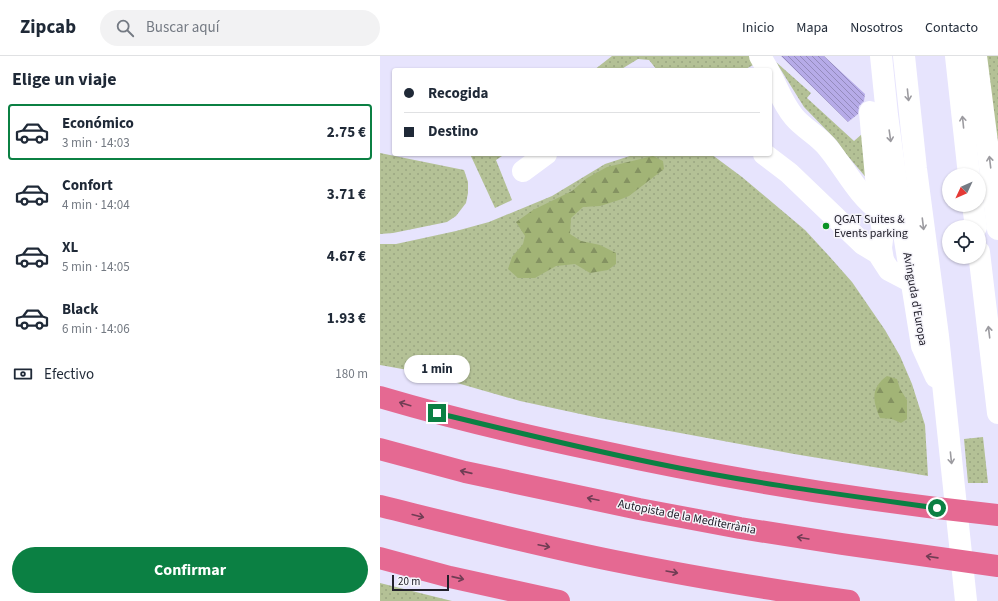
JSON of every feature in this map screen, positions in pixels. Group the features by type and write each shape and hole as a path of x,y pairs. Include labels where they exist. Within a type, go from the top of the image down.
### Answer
{"highway":[{"path":"380,397 423,410 553,441 660,464 862,498 998,515"},
{"name":"Autopista de la Mediterrània","path":"380,450 465,472 740,528 998,566"},
{"path":"380,506 495,535 624,563 726,582 849,601"},
{"path":"380,558 450,577 559,601"}],"street":[{"name":"Avinguda d'Europa","path":"881,56 888,123 922,346 944,396"},
{"name":"Avinguda d'Europa","path":"904,56 916,169 938,336 966,601"},
{"path":"956,56 968,168"},
{"path":"976,56 998,229"},
{"path":"772,81 784,104 795,118 827,147 872,206 879,210"},
{"path":"870,112 879,210 883,231 881,248 883,260"},
{"path":"523,171 543,156"},
{"path":"767,156 789,173 858,239 878,254 889,270 912,282"},
{"path":"981,264 997,395"}],"green space":[{"path":"612,56 750,56 755,64 748,68 655,68 649,60 638,59 623,68 597,68"},
{"path":"985,56 998,56 998,177"},
{"path":"776,62 811,93 807,98 854,141 862,134 869,181 837,141 804,107"},
{"path":"380,153 464,170 468,182 468,193 466,203 456,216 447,222 393,233 380,234"},
{"path":"471,156 502,156 496,160 512,200 495,208"},
{"path":"630,156 714,156 742,177 805,230 852,282 885,330 900,356 912,384 925,425 928,476 794,454 599,418 520,401 419,372 380,365 380,244 396,244 489,222 552,196 605,164"},
{"path":"653,156 663,161 664,169 629,196 600,206 583,207 571,218 570,234 581,241 600,245 616,253 616,264 608,270 590,273 575,264 556,266 535,278 518,278 508,269 512,257 523,244 525,236 516,222 533,210 572,191 587,178 607,167"},
{"path":"887,376 897,379 900,389 907,400 907,419 901,423 892,419 880,418 876,406 874,395 875,390"},
{"path":"983,437 988,483 968,483 964,439"},
{"path":"380,583 452,601 380,601"}],"building":[{"path":"781,56 824,56 865,94 864,101 859,106 858,114 848,122"}],"place":[{"name":"QGAT Suites & Events parking","path":"826,226"}],"route":[{"path":"437,413 553,441 660,464 862,498 937,508"}]}
